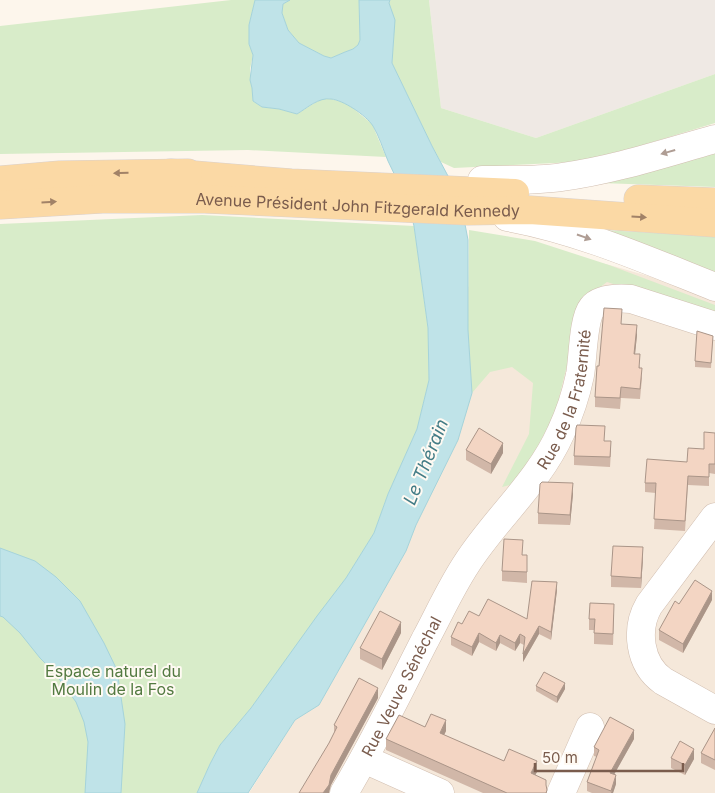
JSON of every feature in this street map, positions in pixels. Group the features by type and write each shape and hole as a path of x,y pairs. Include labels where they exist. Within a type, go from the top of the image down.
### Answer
{"main road":[{"name":"Avenue Président John Fitzgerald Kennedy","path":"0,180 60,174 170,173 398,191 715,202"},
{"name":"Avenue Président John Fitzgerald Kennedy","path":"0,205 67,200 177,198 283,202 398,191"},
{"name":"Avenue Président John Fitzgerald Kennedy","path":"467,194 530,210 715,222"}],"street":[{"path":"467,194 532,180 578,175 624,165 715,138"},
{"path":"467,194 522,220 576,234 715,287"},
{"name":"Rue de la Fraternité","path":"458,578 490,531 537,474 561,433 574,401 587,317 596,304 609,300 631,300 709,324"},
{"path":"715,517 649,605 641,622 640,632 646,662 656,677 715,710"},
{"name":"Rue Veuve Sénéchal","path":"344,793 364,759 458,578"},
{"path":"561,793 590,727"},
{"path":"364,759 440,793"}],"shaded area":[{"path":"429,0 715,0 715,74 536,138 441,108"},
{"path":"538,247 715,295 715,793 249,793 295,720 319,705 406,551 416,525 468,330 468,287"}],"green space":[{"path":"231,0 255,0 249,25 249,44 253,55 250,80 253,101 262,107 297,114 321,99 331,99 346,103 372,124 386,157 248,150 0,154 0,26"},
{"path":"290,0 359,0 360,40 358,45 331,58 299,43 288,30 282,13 283,4"},
{"path":"390,0 429,0 441,108 536,138 715,74 715,123 633,148 575,162 454,168 441,162 392,63 394,36"},
{"path":"715,148 715,187 600,183"},
{"name":"Espace naturel du Moulin de la Fos","path":"202,215 414,226 428,328 429,380 417,429 388,494 374,533 346,578 251,708 220,745 197,793 0,793 0,224"},
{"path":"584,229 715,236 715,279"},
{"path":"469,230 535,241 609,265 715,305 715,316 607,282 587,297 573,341 555,414 518,483 502,487 529,434 533,383 512,367 490,372 472,393 468,330"}],"water":[{"name":"Le Thérain","path":"255,0 290,0 283,4 282,13 288,30 299,43 331,58 358,45 360,40 359,0 390,0 389,3 395,20 392,63 456,191 464,219 468,240 468,330 472,393 458,440 416,525 406,551 319,705 295,720 248,793 197,793 220,745 251,708 346,578 374,533 388,494 417,429 429,380 428,328 414,226 406,201 377,134 365,117 348,105 336,100 322,100 297,114 262,107 253,101 250,80 253,55 249,44 249,25"},
{"path":"0,548 35,561 56,577 80,601 104,643 117,670 125,724 121,793 85,793 88,742 84,722 76,702 54,672 20,633 0,616"}],"building":[{"path":"604,308 622,309 621,324 637,325 634,354 640,354 639,368 642,368 640,389 621,387 620,398 595,397"},
{"path":"697,331 713,336 711,363 695,361"},
{"path":"577,425 605,426 604,441 611,441 610,457 574,456"},
{"path":"479,428 503,443 491,464 466,450"},
{"path":"704,432 715,433 715,464 709,464 709,477 688,476 685,521 654,519 656,483 645,483 647,459 687,462 688,448 704,449"},
{"path":"542,482 573,483 570,515 538,513 540,484"},
{"path":"504,539 523,540 522,555 527,555 527,572 502,571"},
{"path":"613,546 643,547 641,578 611,576"},
{"path":"695,580 712,591 683,644 659,630 675,601 679,604"},
{"path":"532,581 557,582 551,632 539,626 523,654 525,637 520,634 515,643 500,635 496,643 479,633 472,647 451,637 458,622 462,624 469,611 479,616 488,599 527,619"},
{"path":"590,603 614,604 613,634 594,633 595,619 589,619"},
{"path":"380,611 401,622 382,659 360,648"},
{"path":"544,672 565,683 557,697 536,686"},
{"path":"359,678 378,688 331,775 329,785 323,793 299,793 329,743 337,727 334,725"},
{"path":"431,714 446,720 440,733 504,761 509,749 537,761 531,773 546,780 546,793 507,793 386,739 399,715 425,727"},
{"path":"610,717 634,730 610,773 616,775 611,791 587,782 599,750 594,747"},
{"path":"715,728 715,760 701,753"},
{"path":"680,741 694,749 685,765 671,758"}]}
